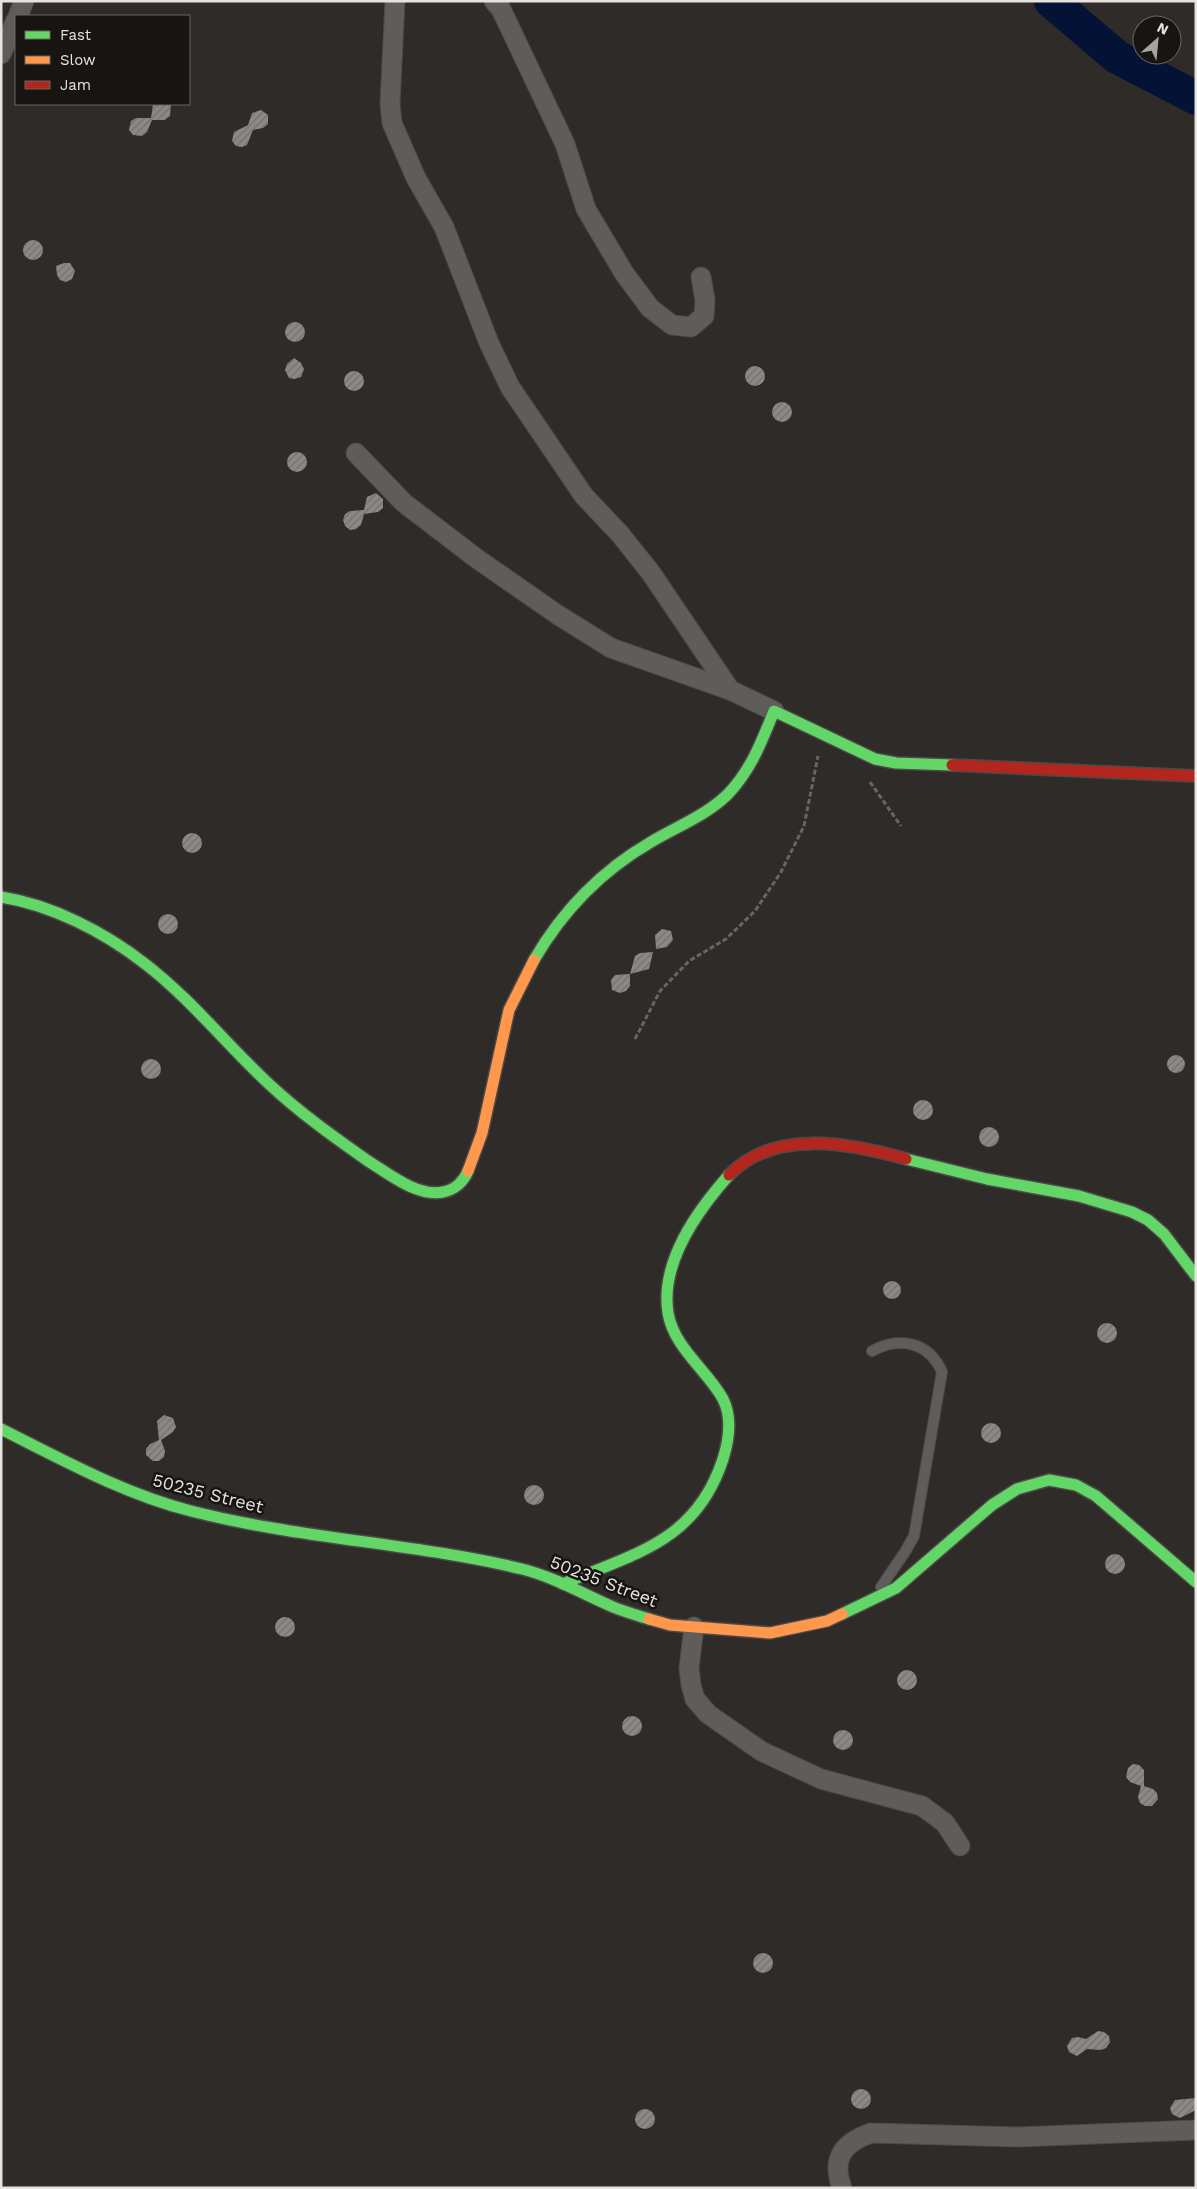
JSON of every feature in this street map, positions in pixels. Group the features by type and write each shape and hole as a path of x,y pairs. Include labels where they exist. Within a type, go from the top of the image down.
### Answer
{"street":[{"path":"18,15 24,1"},
{"path":"395,1 390,104 392,122 416,178 444,227 489,343 510,388 584,496 620,534 651,573 730,690"},
{"path":"494,1 505,18 565,144 586,209 624,273 650,308 672,325 691,327 704,316 706,300 701,276"},
{"path":"1,54 15,22"},
{"path":"356,453 404,503 476,558 558,615 611,648 730,690 875,758 896,763 1196,776"},
{"path":"1,897 63,916 92,929 135,955 166,979 264,1079 302,1112 392,1176 432,1194 445,1192 456,1187 466,1174 476,1153 484,1127 496,1060 509,1012 524,978 556,925 599,880 627,856 716,806 728,796 748,772 774,711"},
{"path":"563,1584 652,1543 688,1520 707,1496 721,1466 729,1438 728,1420 723,1401 680,1342 668,1314 668,1283 676,1255 696,1217 721,1185 744,1162 773,1149 804,1143 834,1144 878,1152 981,1178 1071,1192 1139,1215 1158,1228 1174,1244 1196,1276"},
{"name":"50235 Street","path":"1,1429 103,1480 191,1511 327,1537 445,1552 525,1570 563,1584 615,1608 670,1624 770,1633 827,1622 896,1588 919,1571 999,1501 1017,1488 1049,1480 1076,1485 1096,1496 1196,1582"},
{"path":"694,1627 689,1668 691,1685 695,1699 708,1714 761,1751 821,1778 922,1806 945,1823 960,1846"},
{"path":"842,2188 838,2175 838,2159 845,2147 856,2138 871,2133 1018,2137 1196,2130"}],"lane":[{"path":"872,1351 885,1344 900,1343 914,1345 929,1352 937,1360 942,1372 914,1536 906,1552 872,1600"}],"path":[{"path":"635,1039 660,991 689,960 726,939 755,911 781,872 804,826 822,733"},
{"path":"869,780 901,826"}],"building":[{"path":"153,105 171,105 170,116 165,120 152,120 147,132 142,136 133,135 129,130 131,121 136,118 151,118"},
{"path":"261,110 268,115 268,124 263,128 253,130 247,145 242,147 236,146 232,141 234,132 248,125 252,113"},
{"path":"33,240 40,243 43,250 40,257 33,260 26,257 23,250 26,243"},
{"path":"70,263 75,271 72,279 66,282 60,280 57,275 56,266"},
{"path":"295,322 302,325 305,332 302,339 295,342 288,339 285,332 288,325"},
{"path":"294,358 301,363 304,369 301,377 295,379 289,378 285,370 287,364"},
{"path":"755,366 762,369 765,376 762,383 755,386 748,383 745,376 748,369"},
{"path":"354,371 361,374 364,381 361,388 354,391 347,388 344,381 347,374"},
{"path":"782,402 789,405 792,412 789,419 782,422 775,419 772,412 775,405"},
{"path":"297,452 304,455 307,462 304,469 297,472 290,469 287,462 290,455"},
{"path":"376,493 383,499 383,508 378,512 364,514 361,525 356,529 350,530 345,526 343,520 345,514 350,511 364,510 367,497"},
{"path":"192,833 199,836 202,843 199,850 192,853 185,850 182,843 185,836"},
{"path":"168,914 175,917 178,924 175,931 168,934 161,931 158,924 161,917"},
{"path":"662,929 671,931 673,940 667,947 656,949 655,935"},
{"path":"653,952 649,969 630,974 635,956 640,953"},
{"path":"630,974 630,986 626,991 620,993 612,990 611,980 615,975"},
{"path":"1172,1055 1180,1055 1185,1060 1183,1071 1172,1073 1167,1068 1167,1060"},
{"path":"151,1059 158,1062 161,1069 158,1076 151,1079 144,1076 141,1069 144,1062"},
{"path":"923,1100 930,1103 933,1110 930,1117 923,1120 916,1117 913,1110 916,1103"},
{"path":"989,1127 996,1130 999,1137 996,1144 989,1147 982,1144 979,1137 982,1130"},
{"path":"888,1281 896,1281 901,1286 899,1297 888,1299 883,1294 883,1286"},
{"path":"1107,1323 1114,1326 1117,1333 1114,1340 1107,1343 1100,1340 1097,1333 1100,1326"},
{"path":"164,1415 173,1418 176,1427 173,1432 161,1440 165,1451 164,1457 159,1461 153,1461 146,1455 146,1449 150,1444 159,1440 157,1421"},
{"path":"991,1423 998,1426 1001,1433 998,1440 991,1443 984,1440 981,1433 984,1426"},
{"path":"534,1485 541,1488 544,1495 541,1502 534,1505 527,1502 524,1495 527,1488"},
{"path":"1115,1554 1122,1557 1125,1564 1122,1571 1115,1574 1108,1571 1105,1564 1108,1557"},
{"path":"285,1617 292,1620 295,1627 292,1634 285,1637 278,1634 275,1627 278,1620"},
{"path":"907,1670 914,1673 917,1680 914,1687 907,1690 900,1687 897,1680 900,1673"},
{"path":"632,1716 639,1719 642,1726 639,1733 632,1736 625,1733 622,1726 625,1719"},
{"path":"843,1730 850,1733 853,1740 850,1747 843,1750 836,1747 833,1740 836,1733"},
{"path":"1133,1764 1139,1765 1144,1770 1144,1786 1153,1789 1157,1793 1158,1799 1152,1806 1145,1806 1140,1803 1138,1797 1141,1786 1130,1782 1126,1777 1128,1768"},
{"path":"763,1953 770,1956 773,1963 770,1970 763,1973 756,1970 753,1963 756,1956"},
{"path":"1098,2031 1104,2032 1109,2036 1110,2042 1106,2048 1101,2050 1087,2049 1077,2056 1069,2052 1067,2046 1072,2038 1086,2039"},
{"path":"861,2089 868,2092 871,2099 868,2106 861,2109 854,2106 851,2099 854,2092"},
{"path":"1196,2098 1196,2110 1180,2118 1172,2114 1170,2108 1175,2100"},
{"path":"645,2109 652,2112 655,2119 652,2126 645,2129 638,2126 635,2119 638,2112"}],"waterway":[{"path":"1051,1 1117,57 1196,98"}],"traffic: fast":[{"path":"534,960 557,925 600,879 633,853 711,808 728,794 749,765 774,711 875,759 896,763 952,765"},
{"path":"1,897 39,906 77,921 112,941 144,963 193,1006 253,1069 293,1105 343,1143 394,1178 413,1188 433,1193 451,1189 464,1178 468,1171"},
{"path":"906,1159 987,1179 1079,1196 1132,1212 1148,1220 1164,1234 1196,1276"},
{"path":"563,1584 638,1553 660,1541 679,1527 697,1509 711,1487 723,1459 729,1429 726,1406 716,1388 684,1348 671,1326 667,1294 675,1256 684,1238 705,1205 729,1175"},
{"path":"1,1429 118,1486 166,1504 274,1528 440,1553 522,1569 557,1581 618,1609 649,1619"},
{"path":"842,1614 896,1588 992,1505 1017,1489 1049,1480 1076,1485 1096,1496 1196,1582"}],"traffic: slow":[{"path":"468,1171 482,1133 509,1010 534,960"},
{"path":"649,1619 670,1625 770,1633 827,1621 842,1614"}],"traffic: jam":[{"path":"952,765 1196,776"},
{"path":"729,1175 747,1160 768,1150 790,1145 813,1143 837,1145 861,1148 906,1159"}]}
